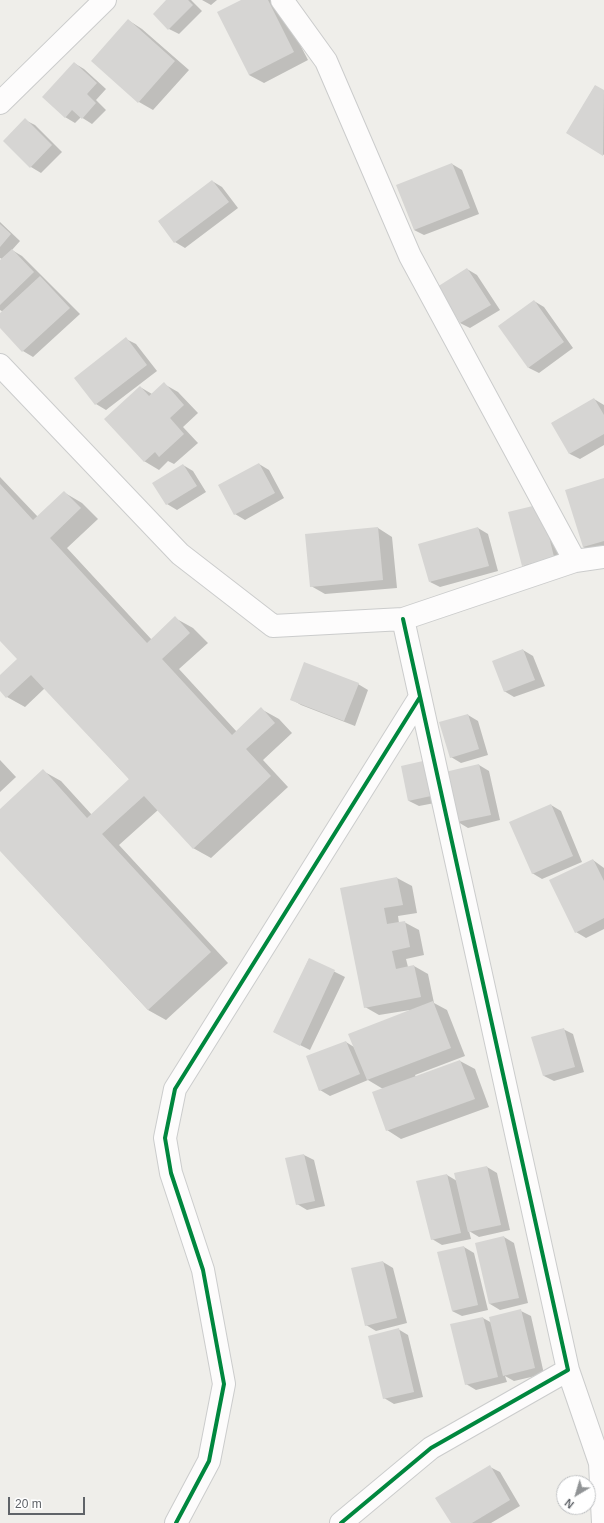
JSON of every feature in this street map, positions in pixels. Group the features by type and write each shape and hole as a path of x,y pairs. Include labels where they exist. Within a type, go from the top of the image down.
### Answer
{"street":[{"path":"0,103 105,0"},
{"path":"282,0 326,61 410,256 575,561"},
{"path":"0,365 180,554 273,626 403,619 575,561 604,557"},
{"path":"403,619 568,1370 602,1462 603,1523"},
{"path":"176,1523 209,1461 224,1384 203,1270 171,1173 164,1138 175,1089 420,697"},
{"path":"341,1523 431,1448 568,1370"}],"building":[{"path":"166,0 188,0 193,5 168,30 153,14"},
{"path":"241,0 268,0 294,52 249,75 217,12"},
{"path":"128,19 175,61 138,103 91,61"},
{"path":"74,62 97,83 87,94 96,103 82,119 72,110 65,118 42,97"},
{"path":"595,85 604,90 603,156 566,133"},
{"path":"25,118 52,145 30,168 3,141"},
{"path":"452,163 470,208 414,230 396,185"},
{"path":"212,180 229,202 174,243 158,221"},
{"path":"0,224 11,234 0,247"},
{"path":"12,249 34,272 0,305 0,260"},
{"path":"467,268 491,305 460,323 437,287"},
{"path":"40,276 70,308 22,352 0,328 0,313"},
{"path":"534,300 564,342 528,368 498,326"},
{"path":"126,337 147,365 95,405 74,378"},
{"path":"164,382 184,405 170,418 184,434 159,457 155,452 144,462 104,419 140,386 149,396"},
{"path":"594,398 604,415 604,434 569,454 551,423"},
{"path":"259,463 275,493 234,515 218,485"},
{"path":"183,464 197,486 166,505 152,483"},
{"path":"604,478 604,541 583,547 565,490"},
{"path":"0,484 33,520 64,491 81,508 50,538 147,643 175,616 190,633 162,659 232,735 261,707 275,723 246,749 271,776 193,849 144,796 102,834 211,952 148,1010 0,851 0,809 43,769 87,818 129,779 31,675 6,698 0,691 0,675 17,659 0,641"},
{"path":"541,504 554,557 522,566 508,512"},
{"path":"378,527 383,580 310,587 305,534"},
{"path":"478,527 489,566 429,582 418,544"},
{"path":"523,649 535,680 504,692 492,661"},
{"path":"304,662 359,683 344,721 290,700"},
{"path":"468,714 479,749 450,758 439,722"},
{"path":"423,761 431,796 408,801 401,766"},
{"path":"479,764 491,815 457,822 445,772"},
{"path":"551,804 573,856 532,874 509,822"},
{"path":"593,859 604,881 604,918 575,933 549,880"},
{"path":"397,877 403,905 384,908 387,924 405,921 410,947 392,951 396,969 414,965 421,997 364,1008 340,888"},
{"path":"309,958 335,970 300,1046 273,1032"},
{"path":"433,1001 451,1048 367,1080 348,1034"},
{"path":"564,1028 575,1067 543,1076 531,1037"},
{"path":"346,1041 360,1074 319,1091 306,1056"},
{"path":"460,1060 475,1099 386,1131 372,1092"},
{"path":"304,1154 315,1201 296,1205 285,1158"},
{"path":"487,1166 501,1225 468,1232 454,1173"},
{"path":"447,1174 461,1233 431,1240 416,1181"},
{"path":"504,1236 519,1298 489,1304 475,1243"},
{"path":"464,1246 478,1305 452,1311 437,1252"},
{"path":"383,1261 397,1318 365,1326 351,1268"},
{"path":"521,1309 535,1368 503,1376 489,1317"},
{"path":"483,1317 498,1377 465,1385 450,1324"},
{"path":"399,1328 414,1392 383,1399 368,1336"},
{"path":"490,1465 510,1500 472,1523 451,1523 435,1498"}],"cycle path":[{"path":"341,1523 431,1448 568,1370 403,619"},
{"path":"176,1523 209,1461 224,1384 203,1270 171,1173 165,1138 175,1089 420,697"}]}
